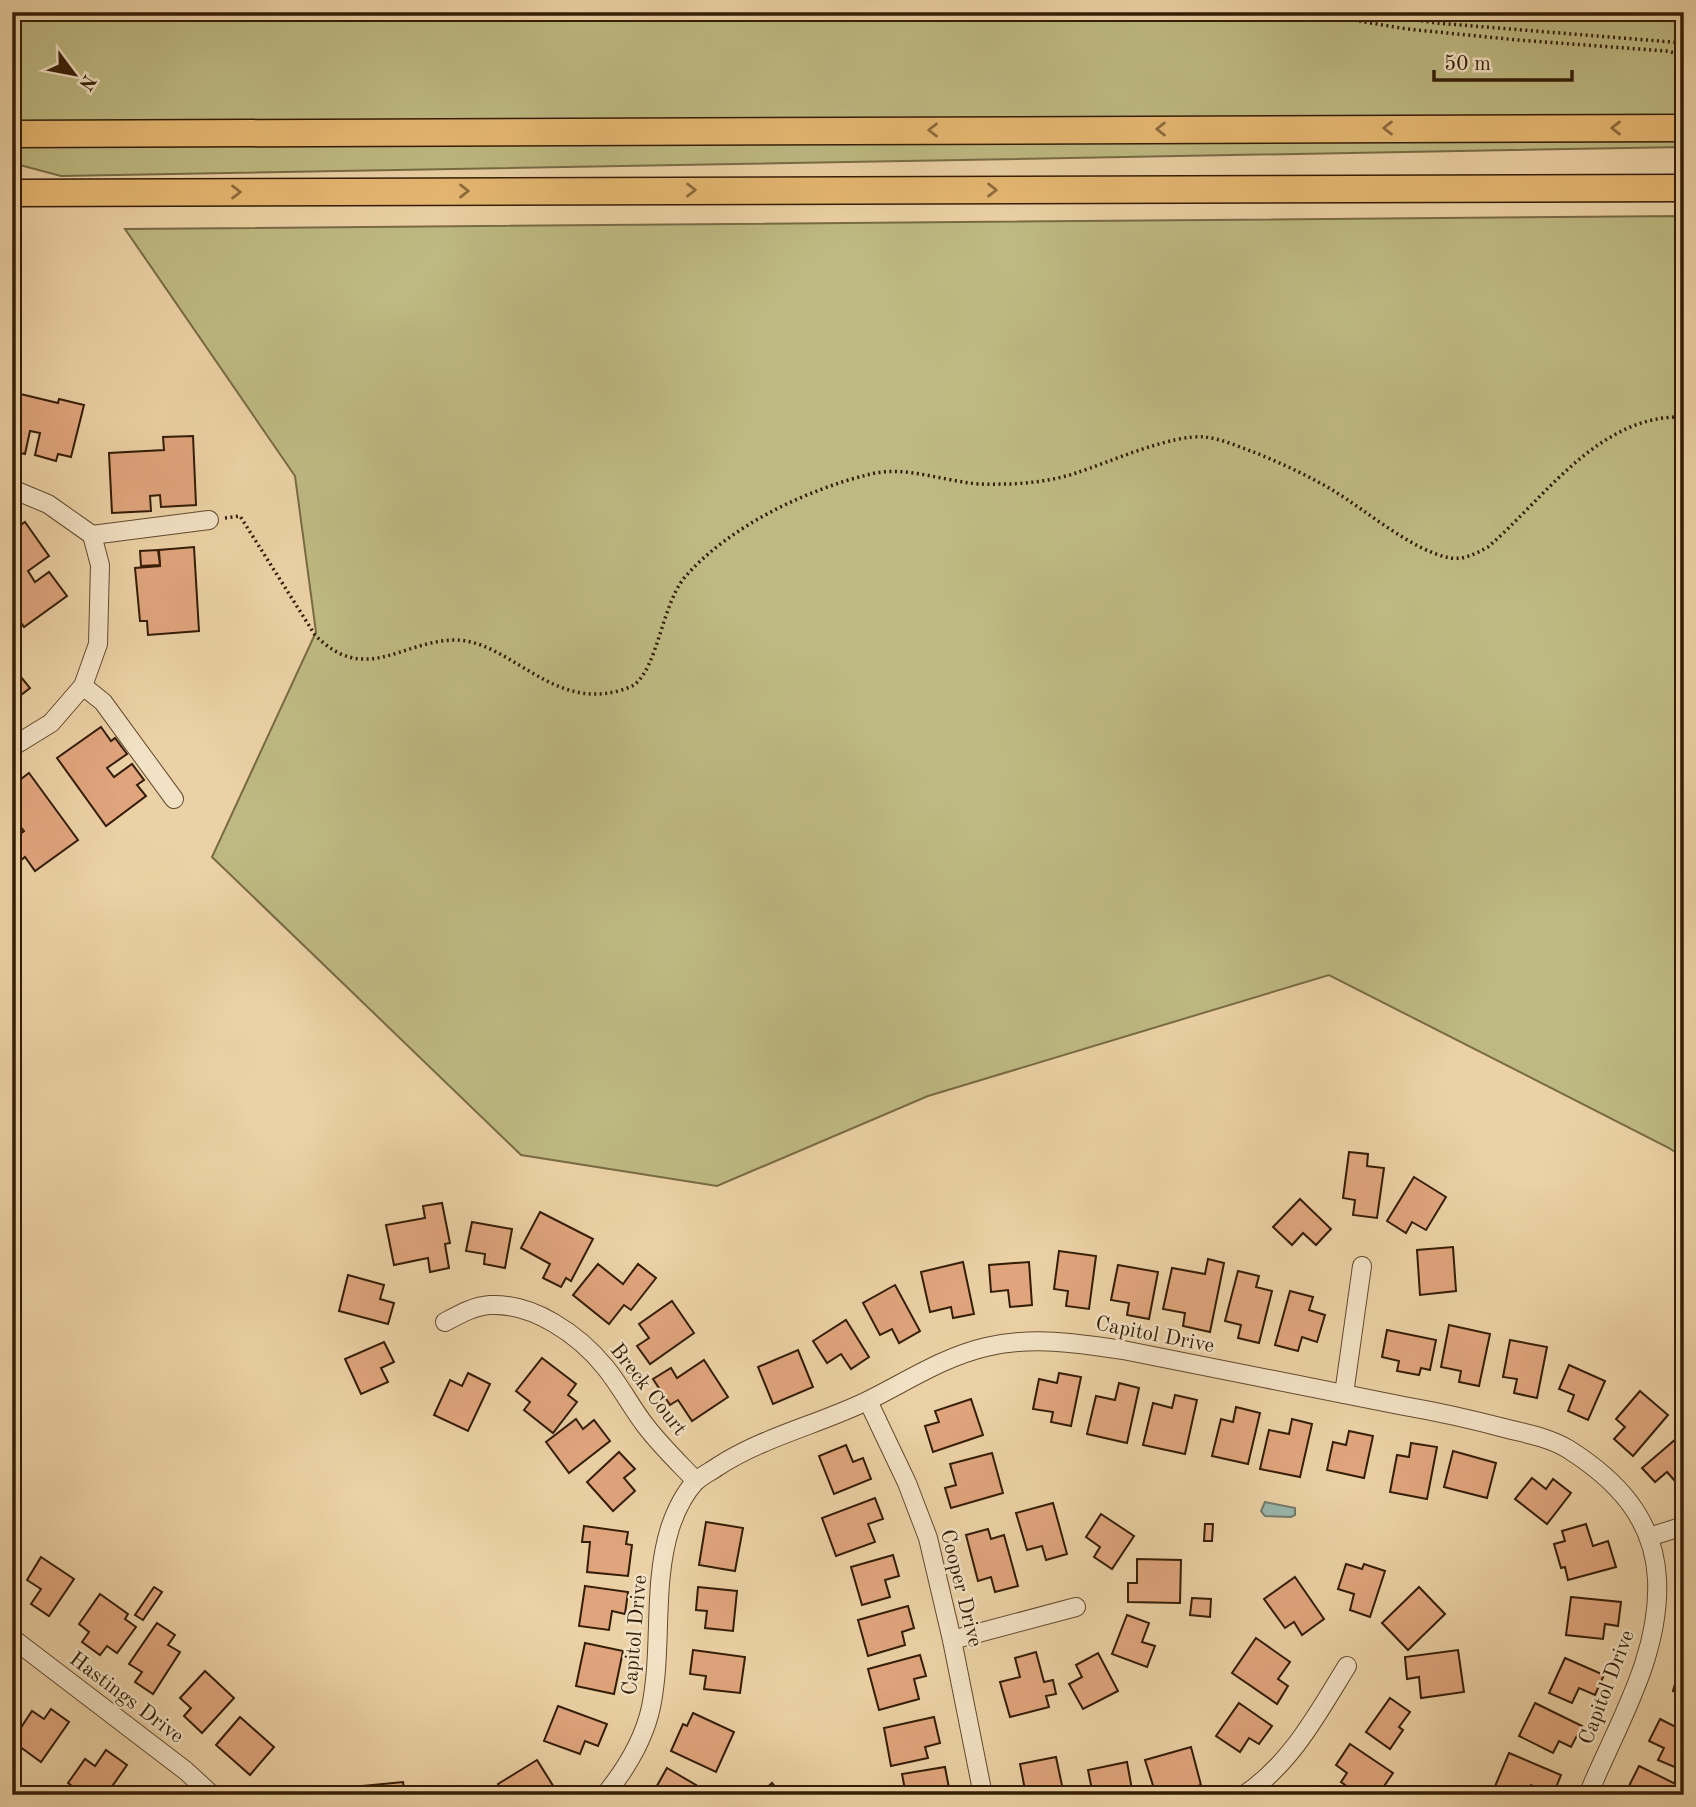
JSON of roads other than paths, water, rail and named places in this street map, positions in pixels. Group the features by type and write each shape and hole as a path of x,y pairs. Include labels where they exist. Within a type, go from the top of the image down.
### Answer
{"highway":[{"path":"12,134 1684,128"},
{"path":"12,193 1684,188"},
{"path":"12,209 117,207 168,192"}],"street":[{"path":"12,489 48,504 92,535 100,565 98,644 83,687 51,723 12,747"},
{"path":"92,535 209,520"},
{"path":"83,687 103,702 174,799"},
{"path":"1344,1394 1362,1266"},
{"name":"Breck Court","path":"446,1322 470,1309 491,1305 513,1308 549,1320 580,1340 607,1369 645,1424 696,1481"},
{"name":"Capitol Drive","path":"605,1795 637,1748 651,1707 662,1567 670,1528 684,1496 696,1481 732,1458 775,1437 868,1401 927,1368 985,1347 1024,1341 1068,1341 1109,1348 1455,1415 1545,1438 1567,1448 1617,1486 1633,1507 1649,1537 1657,1579 1654,1624 1646,1659 1588,1795"},
{"name":"Cooper Drive","path":"868,1401 928,1538 952,1640 983,1795"},
{"path":"1649,1537 1684,1526"},
{"path":"952,1640 1076,1607"},
{"name":"Hastings Drive","path":"12,1638 212,1795"},
{"path":"1244,1795 1289,1757 1347,1666"}],"water":[{"path":"1265,1502 1295,1508 1295,1515 1265,1516 1261,1511"}]}
